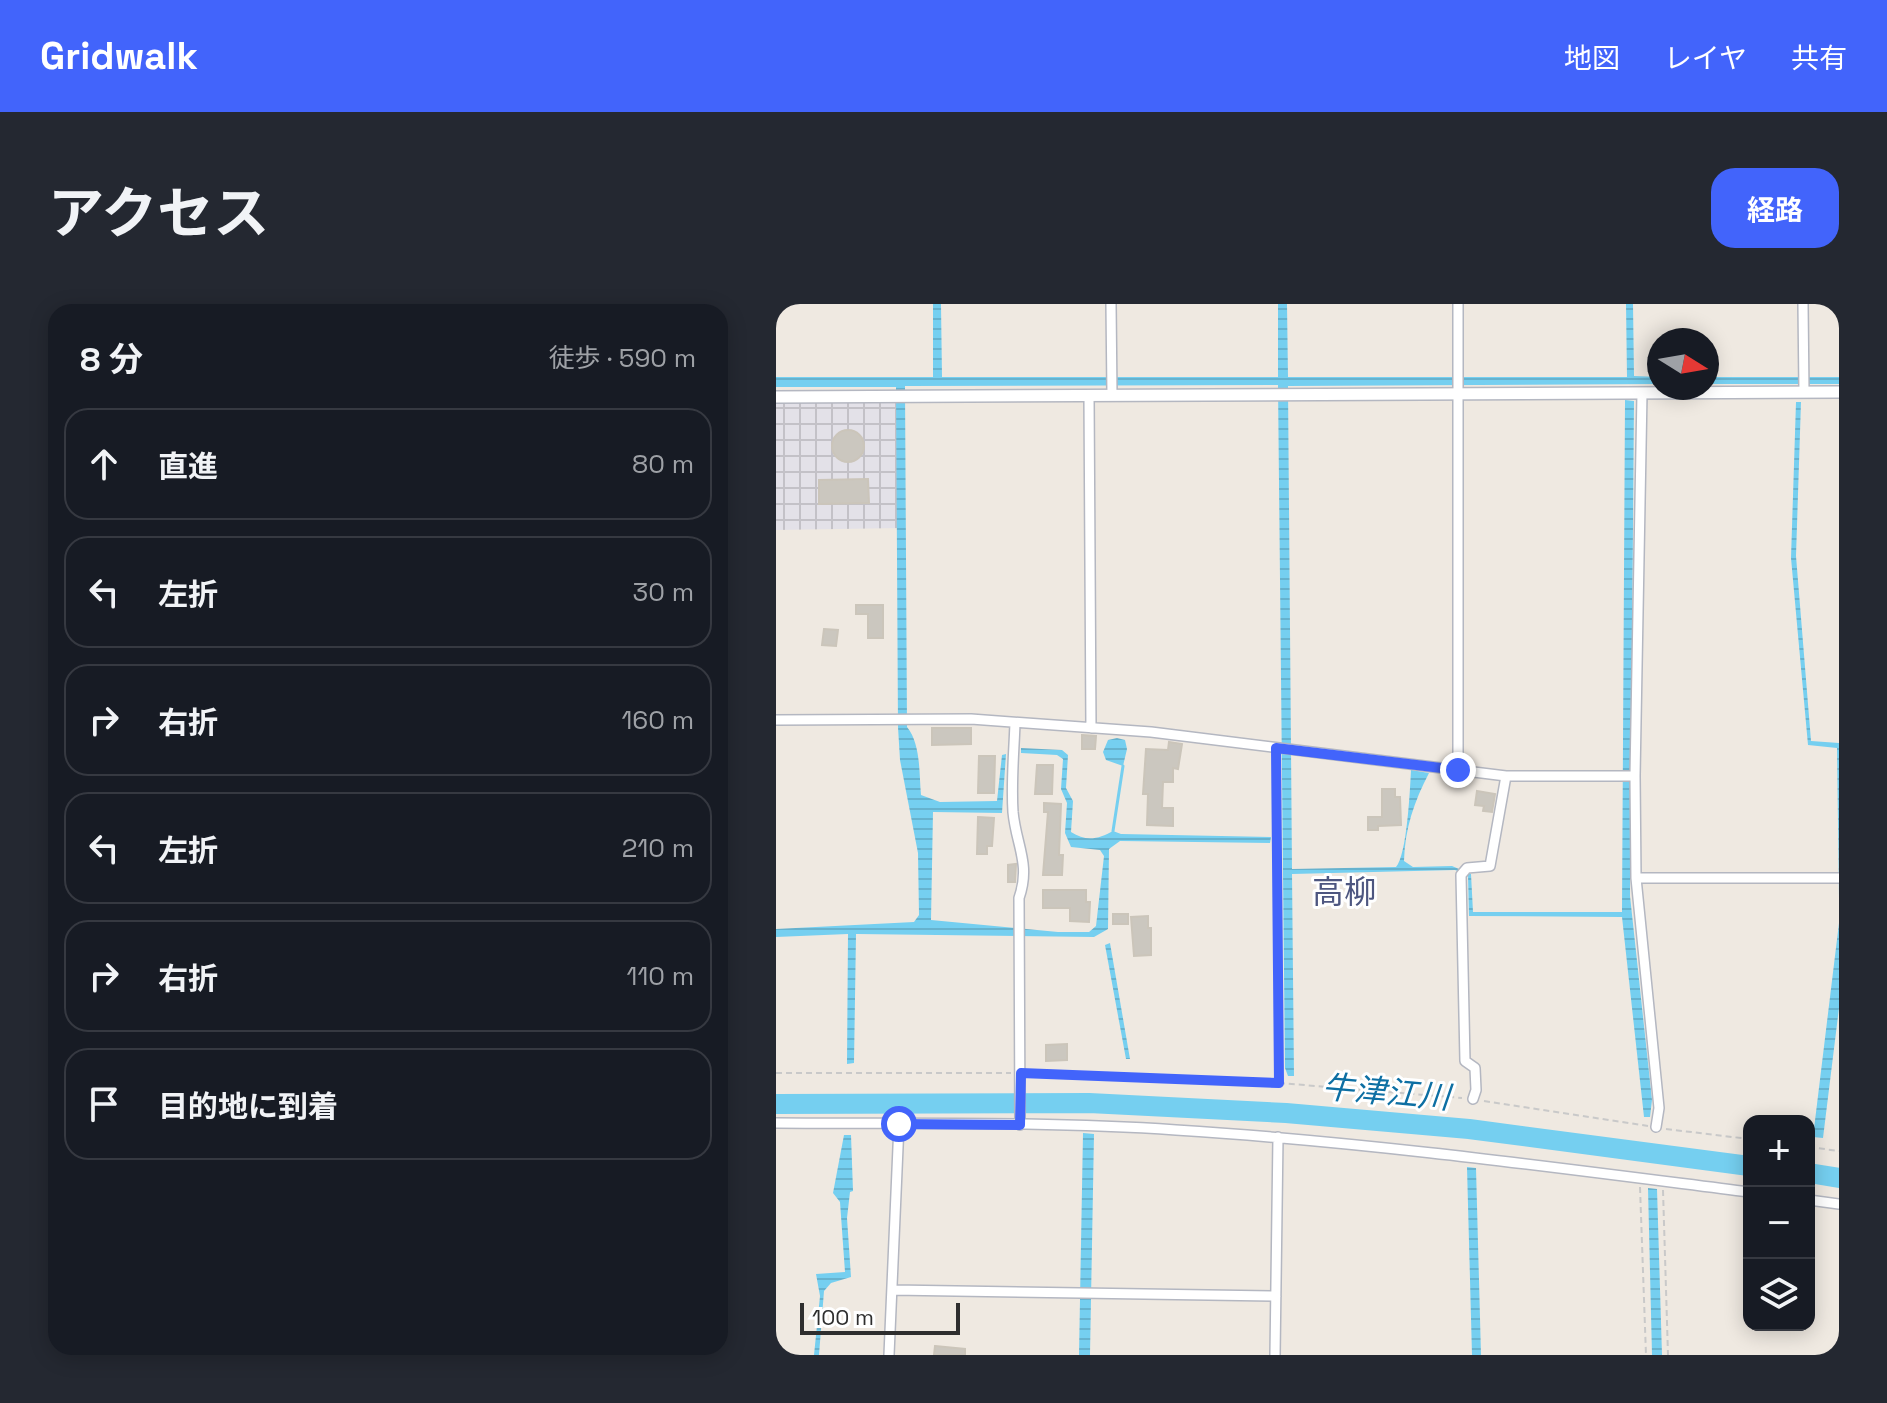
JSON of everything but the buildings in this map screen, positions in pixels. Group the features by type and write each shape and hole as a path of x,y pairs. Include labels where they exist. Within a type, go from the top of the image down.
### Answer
{"street":[{"path":"1111,304 1112,395"},
{"path":"1458,304 1458,770"},
{"path":"1803,304 1804,392"},
{"path":"776,397 1839,392"},
{"path":"1642,393 1636,878 1659,1108 1656,1127"},
{"path":"1089,395 1091,728"},
{"path":"776,720 1015,723 1278,748 1506,776 1635,776"},
{"path":"1015,723 1014,823 1025,864 1025,882 1019,898 1020,1125"},
{"path":"1473,1099 1476,1090 1475,1068 1465,1061 1462,872 1490,866 1506,776"},
{"path":"1636,878 1837,878"},
{"path":"776,1123 1173,1129 1466,1156 1743,1191"},
{"path":"889,1355 899,1124"},
{"path":"1275,1355 1278,1137"},
{"path":"1815,1201 1839,1204"},
{"path":"893,1290 1276,1296"}],"path":[{"path":"1278,748 1279,1083"},
{"path":"776,1073 1021,1073 1279,1083 1473,1099 1743,1138"},
{"path":"1815,1148 1839,1151"},
{"path":"1640,1178 1646,1355"},
{"path":"1663,1181 1668,1355"}],"shaded area":[{"path":"900,401 902,528 776,530 776,403"}],"water":[{"path":"933,304 941,304 942,377 1278,377 1278,304 1287,304 1288,377 1627,377 1626,304 1633,304 1634,376 1647,377 1647,384 1288,386 1292,869 1396,867 1405,836 1411,770 1429,773 1411,816 1404,861 1413,867 1452,866 1471,874 1473,912 1622,912 1625,400 1634,401 1630,896 1652,1100 1650,1117 1644,1117 1622,917 1469,916 1468,875 1455,870 1292,874 1294,1076 1288,1076 1285,1068 1278,385 905,386 907,727 917,750 921,795 940,802 997,801 1002,755 1006,754 1002,813 933,812 931,920 1058,932 1089,932 1096,926 1104,856 1100,850 1071,847 1065,833 1067,803 1061,789 1063,759 1057,755 1021,753 1021,748 1062,750 1068,755 1066,788 1073,801 1071,832 1082,837 1098,837 1113,831 1121,834 1271,837 1270,843 1120,841 1109,849 1108,929 1094,937 856,934 854,1063 847,1064 848,934 776,937 776,929 914,922 919,915 918,853 900,760 898,727 896,387 776,387 776,377 933,377"},
{"path":"1719,377 1839,377 1839,384 1719,384"},
{"path":"1796,402 1801,402 1796,556 1811,741 1839,743 1839,898 1837,748 1808,745 1791,558"},
{"path":"1108,740 1125,740 1127,749 1123,766 1106,760 1103,752"},
{"path":"1839,923 1839,1008 1823,1138 1815,1137"},
{"path":"1110,943 1130,1059 1126,1059 1105,945"},
{"path":"1083,1133 1094,1134 1090,1355 1079,1355"},
{"path":"844,1135 851,1135 853,1191 850,1192 847,1218 851,1277 831,1283 824,1291 819,1355 814,1355 820,1296 816,1274 845,1272 840,1202 833,1193"},
{"path":"1467,1167 1476,1168 1481,1355 1472,1355"},
{"path":"1648,1188 1657,1189 1662,1355 1652,1355"}],"waterway":[{"path":"1113,831 1123,766"},
{"name":"牛津江川","path":"776,1104 1089,1103 1286,1113 1469,1129 1743,1165"},
{"name":"牛津江川","path":"1815,1174 1839,1178"}],"district":[{"name":"高柳","path":"1344,892"}],"route":[{"path":"899,1124 1020,1125 1021,1073 1279,1083 1276,748 1458,770"}]}
